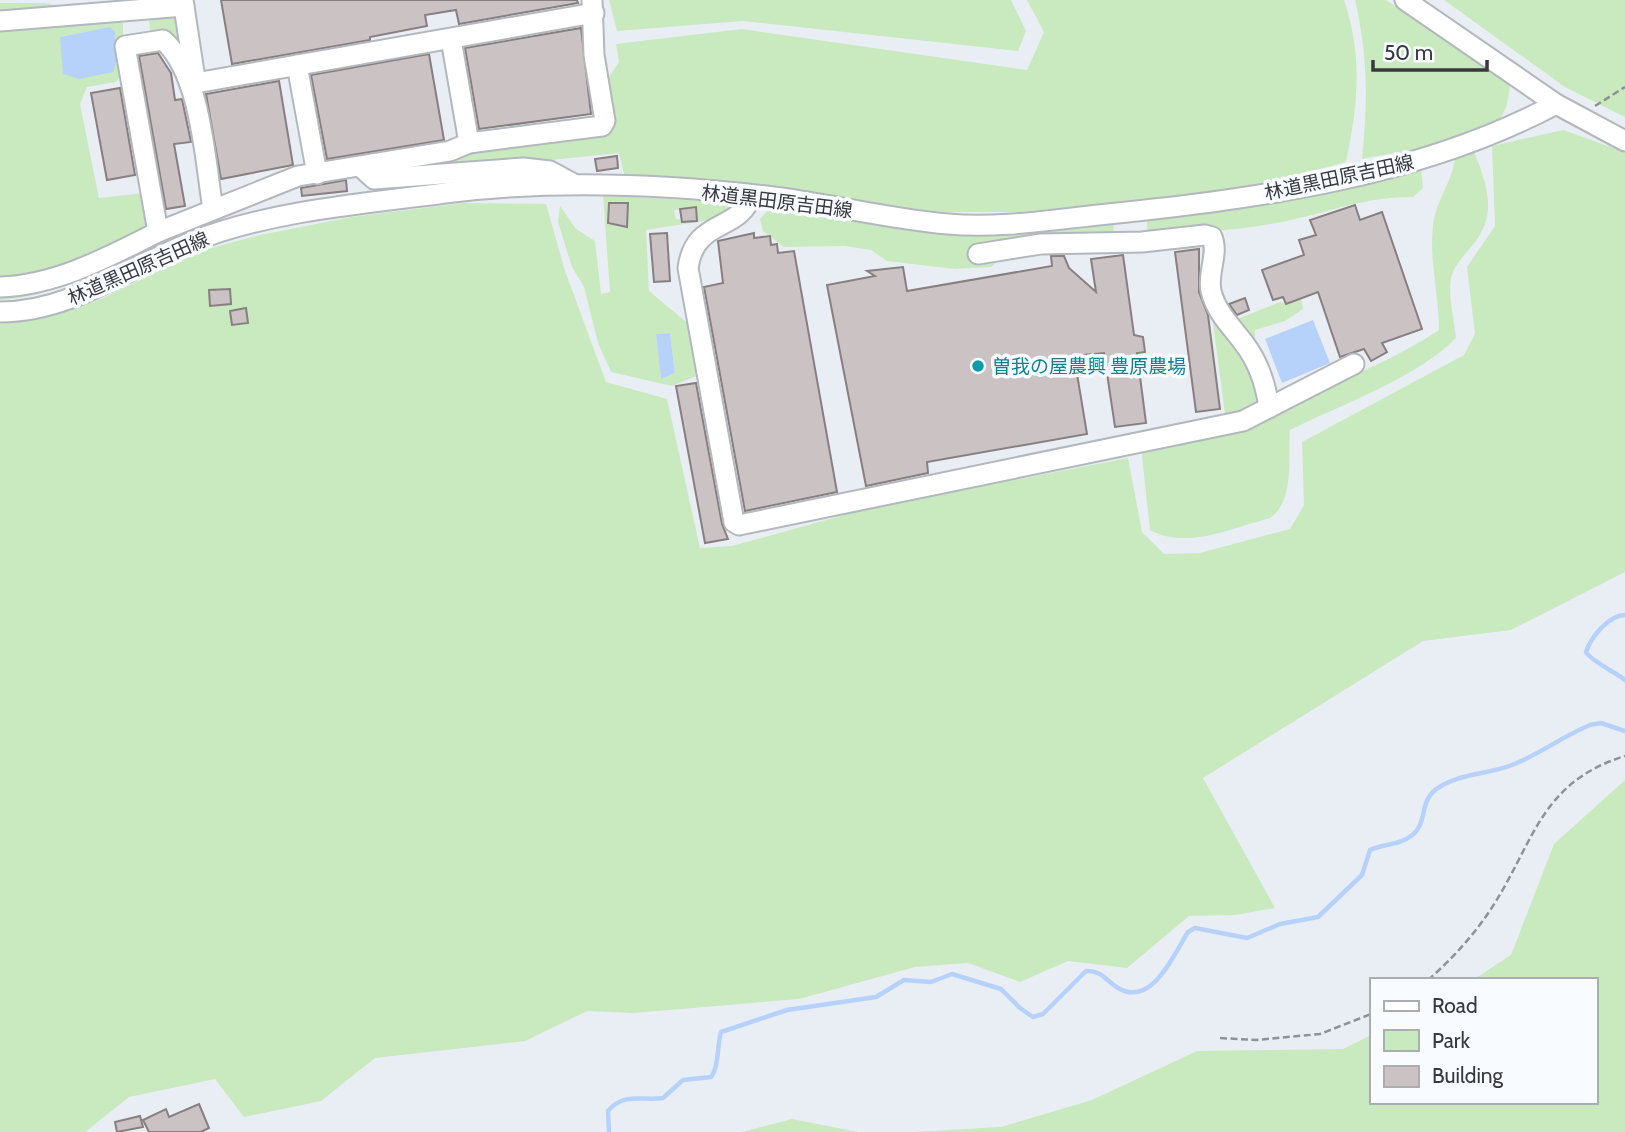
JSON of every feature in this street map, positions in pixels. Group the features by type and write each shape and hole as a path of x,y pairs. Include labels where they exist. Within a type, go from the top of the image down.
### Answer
{"street":[{"path":"1405,0 1556,104 1625,141"},
{"path":"0,21 134,12 183,3 192,83 213,209"},
{"path":"0,286 42,282 104,259 158,232 288,180 450,151 470,143 602,126 606,121 594,55 593,7 451,39 192,83"},
{"path":"134,12 139,43"},
{"path":"451,39 470,143"},
{"path":"158,232 125,46 163,40 171,46 192,83"},
{"path":"298,65 317,174"},
{"name":"林道黒田原吉田線","path":"0,312 18,312 60,303 195,240 250,224 457,192 578,186 751,195 950,225 1015,223 1213,202 1410,163 1504,131 1556,104"},
{"path":"361,167 374,179 523,168 550,171 578,186"},
{"path":"751,195 748,205 740,214 704,234 694,245 688,268 734,522 739,526 1243,421 1354,364"},
{"path":"1129,211 1132,241"},
{"path":"978,254 1041,244 1205,235 1212,237 1215,244 1209,278 1212,294 1221,314 1256,363 1267,391 1269,408"}],"path":[{"path":"1578,116 1625,87"},
{"path":"1430,978 1451,959 1489,912 1553,798 1583,774 1625,756"},
{"path":"1220,1038 1256,1040 1320,1034 1370,1014"}],"green space":[{"path":"609,0 1011,0 1026,31 1018,51 743,21 617,31"},
{"path":"1027,0 1344,0 1354,41 1357,81 1346,162 1255,186 1158,200 1020,212 942,212 855,202 759,185 635,178 624,174 619,153 461,169 382,172 467,152 612,130 609,77 619,62 616,44 742,29 1027,70 1044,32"},
{"path":"1355,0 1386,0 1510,84 1507,103 1500,120 1491,128 1464,139 1362,159 1366,80"},
{"path":"1444,0 1625,0 1625,117 1565,87"},
{"path":"0,3 45,3 123,23 123,72 116,82 87,87 80,104 99,198 144,193 155,244 60,287 20,298 0,300","holes":["109,27 116,42 115,52 60,37"]},
{"path":"148,14 176,16 188,58 151,35"},
{"path":"1563,130 1625,152 1625,572 1511,630 1423,641 1203,778 1275,908 1235,915 1189,916 1127,968 1068,961 1020,982 968,963 915,967 799,999 633,1013 587,1011 525,1041 375,1058 321,1101 244,1117 215,1079 129,1097 85,1132 0,1132 0,324 55,315 101,299 200,251 260,235 352,217 463,203 546,204 565,271 606,382 667,399 700,548 732,546 870,508 1128,458 1142,532 1164,554 1200,553 1290,529 1304,505 1302,442 1464,355 1475,334 1467,267 1495,226 1492,146"},
{"path":"1474,151 1486,186 1488,208 1482,231 1458,263 1451,278 1456,338 1439,353 1399,378 1290,430 1287,490 1278,510 1270,518 1194,538 1164,536 1150,530 1141,447 1332,384 1405,350 1439,330 1432,252 1434,217 1451,176 1455,158"},
{"path":"1421,168 1423,188 1413,197 1365,202 1239,229 1152,234 1147,229 1147,216"},
{"path":"603,195 733,203 732,210 722,218 646,230 649,291 692,327 699,375 672,386 611,372 598,343 584,287 572,267 558,222 560,206 576,229 595,241 601,294 610,292","holes":["695,208 697,221 676,219 674,210","670,333 675,373 661,379 656,334"]},
{"path":"773,204 947,228 1113,217 1114,237 999,260 991,267 955,269 887,261 871,250 845,246 784,247 763,231 760,219"},
{"path":"1301,298 1303,309 1285,321 1255,330 1255,338 1274,397 1244,411 1225,414 1213,323 1235,320 1280,302 1286,304"},
{"path":"1625,780 1625,1132 914,1132 1001,1127 1092,1100 1197,1051 1343,1049 1370,1036 1370,1104 1597,1104 1597,978 1476,978 1511,955 1554,844"},
{"path":"792,1119 858,1132 742,1132"}],"water":[{"path":"109,27 115,31 115,51 118,56 113,72 80,79 63,74 60,37"},
{"path":"1313,320 1330,363 1282,383 1265,339"},
{"path":"670,333 675,373 661,379 656,334"}],"building":[{"path":"221,0 577,0 578,3 459,24 456,10 425,15 427,26 370,37 370,40 232,64"},
{"path":"581,28 591,114 479,129 465,48"},
{"path":"158,53 171,73 175,100 182,99 191,142 174,144 185,206 166,209 139,56"},
{"path":"429,54 444,140 327,159 311,75"},
{"path":"279,81 293,165 221,179 206,94"},
{"path":"120,88 135,175 107,180 91,93"},
{"path":"617,156 618,168 597,171 595,159"},
{"path":"346,180 347,191 302,196 301,188"},
{"path":"609,203 628,203 627,227 608,223"},
{"path":"1355,205 1360,220 1382,212 1422,329 1382,343 1387,352 1371,361 1364,349 1340,357 1318,292 1286,304 1283,297 1273,300 1262,270 1304,255 1299,240 1316,235 1310,220"},
{"path":"696,207 697,221 682,222 680,209"},
{"path":"667,233 670,281 654,282 650,234"},
{"path":"754,233 754,238 770,236 771,245 777,244 778,253 794,251 837,492 745,511 704,287 723,283 718,241"},
{"path":"1199,249 1199,292 1208,315 1220,409 1196,412 1175,252"},
{"path":"1123,255 1134,335 1143,337 1145,352 1137,353 1146,423 1115,427 1104,353 1074,356 1087,434 927,462 928,473 866,486 827,285 875,276 867,271 903,267 907,291 1052,266 1051,256 1064,256 1069,268 1096,292 1091,259"},
{"path":"230,289 231,304 210,306 209,290"},
{"path":"1245,298 1249,310 1237,315 1229,304"},
{"path":"246,308 248,323 232,325 230,311"},
{"path":"696,383 722,524 728,539 705,543 676,386"},
{"path":"199,1104 209,1128 201,1132 149,1132 143,1120 166,1109 169,1117"},
{"path":"140,1116 143,1127 117,1132 115,1122"}],"waterway":[{"path":"1625,615 1613,619 1601,628 1586,652 1625,680"},
{"path":"609,1132 608,1111 614,1105 627,1099 663,1098 683,1080 711,1077 721,1032 787,1010 876,997 904,980 931,982 952,974 1001,989 1033,1017 1043,1014 1086,971 1100,974 1118,988 1130,992 1141,991 1161,976 1188,932 1195,928 1247,938 1280,924 1318,917 1362,875 1370,850 1401,841 1416,831 1430,795 1444,784 1512,765 1590,725 1601,723 1625,731"}],"place":[{"name":"曽我の屋農興 豊原農場","path":"978,366"}]}
